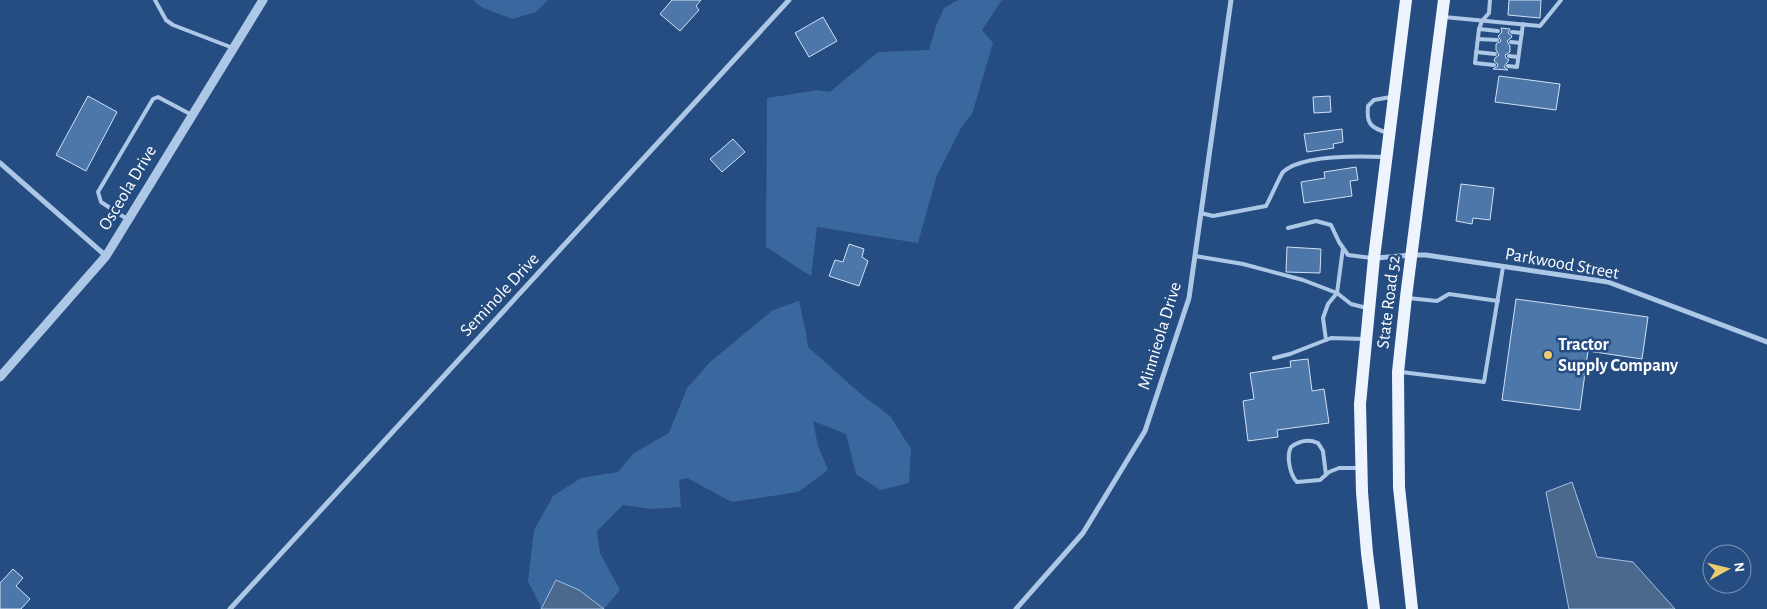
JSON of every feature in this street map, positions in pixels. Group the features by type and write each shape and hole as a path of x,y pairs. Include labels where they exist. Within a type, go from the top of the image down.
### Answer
{"main road":[{"name":"State Road 52","path":"1374,609 1367,553 1361,468 1360,404 1374,258 1406,0"},
{"name":"State Road 52","path":"1412,609 1399,487 1398,372 1444,0"}],"street":[{"name":"Osceola Drive","path":"0,377 106,256 263,0"},
{"name":"Seminole Drive","path":"230,609 790,0"},
{"name":"Minnieola Drive","path":"1016,609 1083,533 1145,431 1189,298 1231,0"},
{"path":"0,163 106,256"},
{"name":"Parkwood Street","path":"1374,258 1412,255 1608,282 1767,342"}],"lane":[{"path":"156,0 166,20 173,25 233,48"},
{"path":"1490,0 1489,13 1482,21 1479,29 1475,63 1494,65"},
{"path":"1442,16 1540,26 1561,0"},
{"path":"1508,66 1517,68 1523,24"},
{"path":"1479,29 1498,31"},
{"path":"1512,32 1522,33"},
{"path":"1478,39 1497,40"},
{"path":"1511,42 1520,43"},
{"path":"1476,52 1495,54"},
{"path":"1509,56 1518,57"},
{"path":"128,220 101,202 98,192 153,99 158,97 192,115"},
{"path":"1389,133 1380,131 1367,120 1368,106 1374,100 1394,97"},
{"path":"1201,213 1213,216 1266,206 1273,196 1283,172 1305,160 1363,156 1386,157"},
{"path":"1288,228 1316,221 1332,225 1348,255 1374,258"},
{"path":"1326,340 1323,318 1328,304 1337,293 1343,248"},
{"path":"1195,256 1243,264 1303,280 1337,293 1352,304 1369,309"},
{"path":"1398,372 1484,382 1503,267"},
{"path":"1406,297 1437,301 1449,294 1498,301"},
{"path":"1274,358 1326,340 1343,337 1366,339"},
{"path":"1326,475 1323,451 1318,443 1302,442 1291,447 1288,453 1289,461 1294,479 1297,482 1320,480 1339,468 1361,468"}],"shaded area":[{"path":"473,0 548,0 536,12 512,19 481,7"},
{"path":"958,0 1002,0 982,30 993,43 972,114 962,126 937,175 918,243 817,227 811,276 766,247 767,98 818,90 830,92 878,52 929,50 944,8"},
{"path":"799,301 808,347 862,395 890,416 911,449 909,483 880,490 856,474 846,434 813,421 818,446 828,470 798,492 732,502 687,478 679,480 681,507 651,509 623,505 597,531 600,553 620,590 604,609 579,590 556,580 541,607 528,581 534,530 553,496 581,478 618,472 634,453 669,433 687,388 710,362 773,310"},
{"path":"1572,482 1597,557 1633,562 1675,609 1569,609 1546,492"},
{"path":"556,580 579,590 604,609 541,609"}],"building":[{"path":"672,0 701,0 696,6 699,10 680,31 660,14"},
{"path":"1509,0 1541,0 1540,18 1508,15"},
{"path":"823,17 837,41 809,57 795,33"},
{"path":"1501,28 1510,29 1508,33 1512,36 1507,41 1510,46 1510,52 1505,55 1509,60 1504,67 1508,70 1493,69 1498,66 1494,61 1499,55 1496,50 1496,44 1501,41 1498,36 1502,32"},
{"path":"1499,76 1560,84 1556,110 1495,102"},
{"path":"88,96 117,112 86,171 56,155"},
{"path":"1330,96 1331,112 1314,113 1313,97"},
{"path":"1342,129 1343,142 1333,144 1334,148 1307,152 1304,134"},
{"path":"733,139 745,152 722,172 710,159"},
{"path":"1356,167 1358,180 1350,181 1352,196 1304,203 1301,182 1325,178 1324,172"},
{"path":"1461,184 1494,188 1490,220 1473,218 1472,224 1456,221"},
{"path":"849,244 864,249 862,257 868,261 859,286 829,276 835,260 843,262"},
{"path":"1287,247 1321,249 1320,273 1286,272"},
{"name":"Tractor Supply Company","path":"1516,299 1648,317 1642,359 1588,351 1580,410 1502,400"},
{"path":"1308,359 1312,391 1324,389 1329,423 1277,430 1278,437 1248,441 1243,401 1254,399 1250,373 1291,367 1290,361"},
{"path":"13,569 23,578 16,586 30,599 21,609 0,609 0,583"}],"place":[{"name":"Tractor Supply Company","path":"1548,355"}]}
